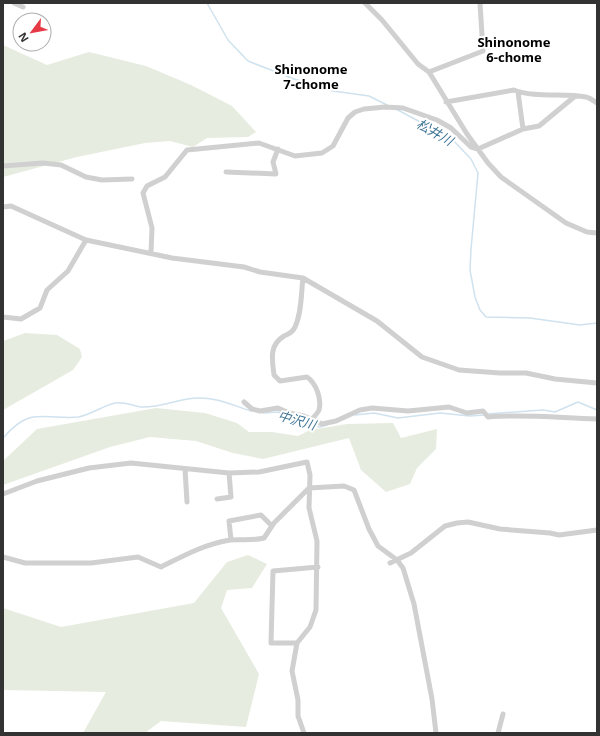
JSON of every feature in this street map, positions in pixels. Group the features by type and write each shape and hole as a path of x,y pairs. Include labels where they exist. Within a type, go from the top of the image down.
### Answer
{"street":[{"path":"14,3 23,7"},
{"path":"365,3 382,20 418,64 430,72 446,102 478,149 501,177 539,205 577,228 597,233"},
{"path":"430,72 483,51 480,3"},
{"path":"446,102 514,90 518,92 587,97 597,103"},
{"path":"518,92 523,129"},
{"path":"151,252 152,228 143,193 147,186 165,177 171,171 182,153 187,150 259,143 300,156 322,153 333,146 348,118 355,112 364,109 385,107 403,108 436,120 451,128 471,148 478,149 523,129 539,126 574,97"},
{"path":"226,172 276,174 273,162 278,149"},
{"path":"3,166 43,163 55,164 61,165 86,177 102,180 132,179"},
{"path":"3,207 11,206 86,240 151,252 172,258 244,267 260,272 303,278 371,318 422,357 459,370 500,373 526,372 555,379 597,383"},
{"path":"3,317 21,319 40,308 47,290 68,271 86,240"},
{"path":"303,278 298,320 292,332 275,342 273,346 273,365 274,375 280,381 307,377 314,384 318,393 320,404 318,412 311,420"},
{"path":"244,402 252,409 260,411 278,408 289,413 304,416 322,424 328,424 354,412 372,408 408,411 449,407 467,413 483,411 488,417 552,416 597,419"},
{"path":"3,494 37,481 90,468 131,463 185,470 229,473 259,472 307,462 310,475 309,508 317,541 318,567 316,610 310,627 297,643 292,678 298,700 298,716 304,733"},
{"path":"185,470 187,502"},
{"path":"218,499 231,496 229,473"},
{"path":"3,557 16,559 25,563 91,563 138,557 161,567 206,545 231,540 254,540 264,538 272,526 309,488 344,486 354,490 369,529 378,546 397,560 403,568 414,604 432,699 436,733"},
{"path":"231,540 229,522 261,515 272,526"},
{"path":"390,563 411,554 445,526 457,523 468,522 500,529 559,535 597,530"},
{"path":"297,643 271,643 273,571 318,567"},
{"path":"498,733 503,714"}],"shaded area":[{"path":"3,45 12,49 12,52 18,52 47,65 89,52 146,66 191,85 232,106 256,132 248,137 207,138 193,147 170,141 145,143 77,157 3,177"},
{"path":"25,333 57,335 80,349 82,357 73,370 3,410 3,341"},
{"path":"156,408 205,413 237,423 249,432 272,432 298,436 310,430 347,424 393,423 401,438 437,429 436,449 417,468 410,484 386,492 361,470 349,438 263,459 233,453 196,441 150,437 110,447 3,485 3,461 37,429"},
{"path":"248,555 267,564 252,588 227,590 221,608 259,674 246,727 161,721 145,733 83,733 106,692 3,690 3,608 61,627 194,603 227,562"}],"waterway":[{"name":"松井川","path":"207,3 228,40 248,61 294,79 333,91 369,96 387,105"},
{"name":"松井川","path":"396,109 452,139 471,159 478,173 470,270 475,297 480,310 486,317 530,318 580,325 597,323"},
{"name":"中沢川","path":"3,438 25,419 41,416 78,417 115,403 149,407 186,399 208,398 251,411"},
{"name":"中沢川","path":"487,414 543,410 555,412 578,402 597,410"},
{"name":"中沢川","path":"263,413 278,412 289,418 310,425 320,427 327,425"},
{"name":"中沢川","path":"355,415 374,413 398,418 440,413 470,416 484,415"}],"district":[{"name":"Shinonome 6-chome","path":"514,50"},
{"name":"Shinonome 7-chome","path":"311,76"}]}
